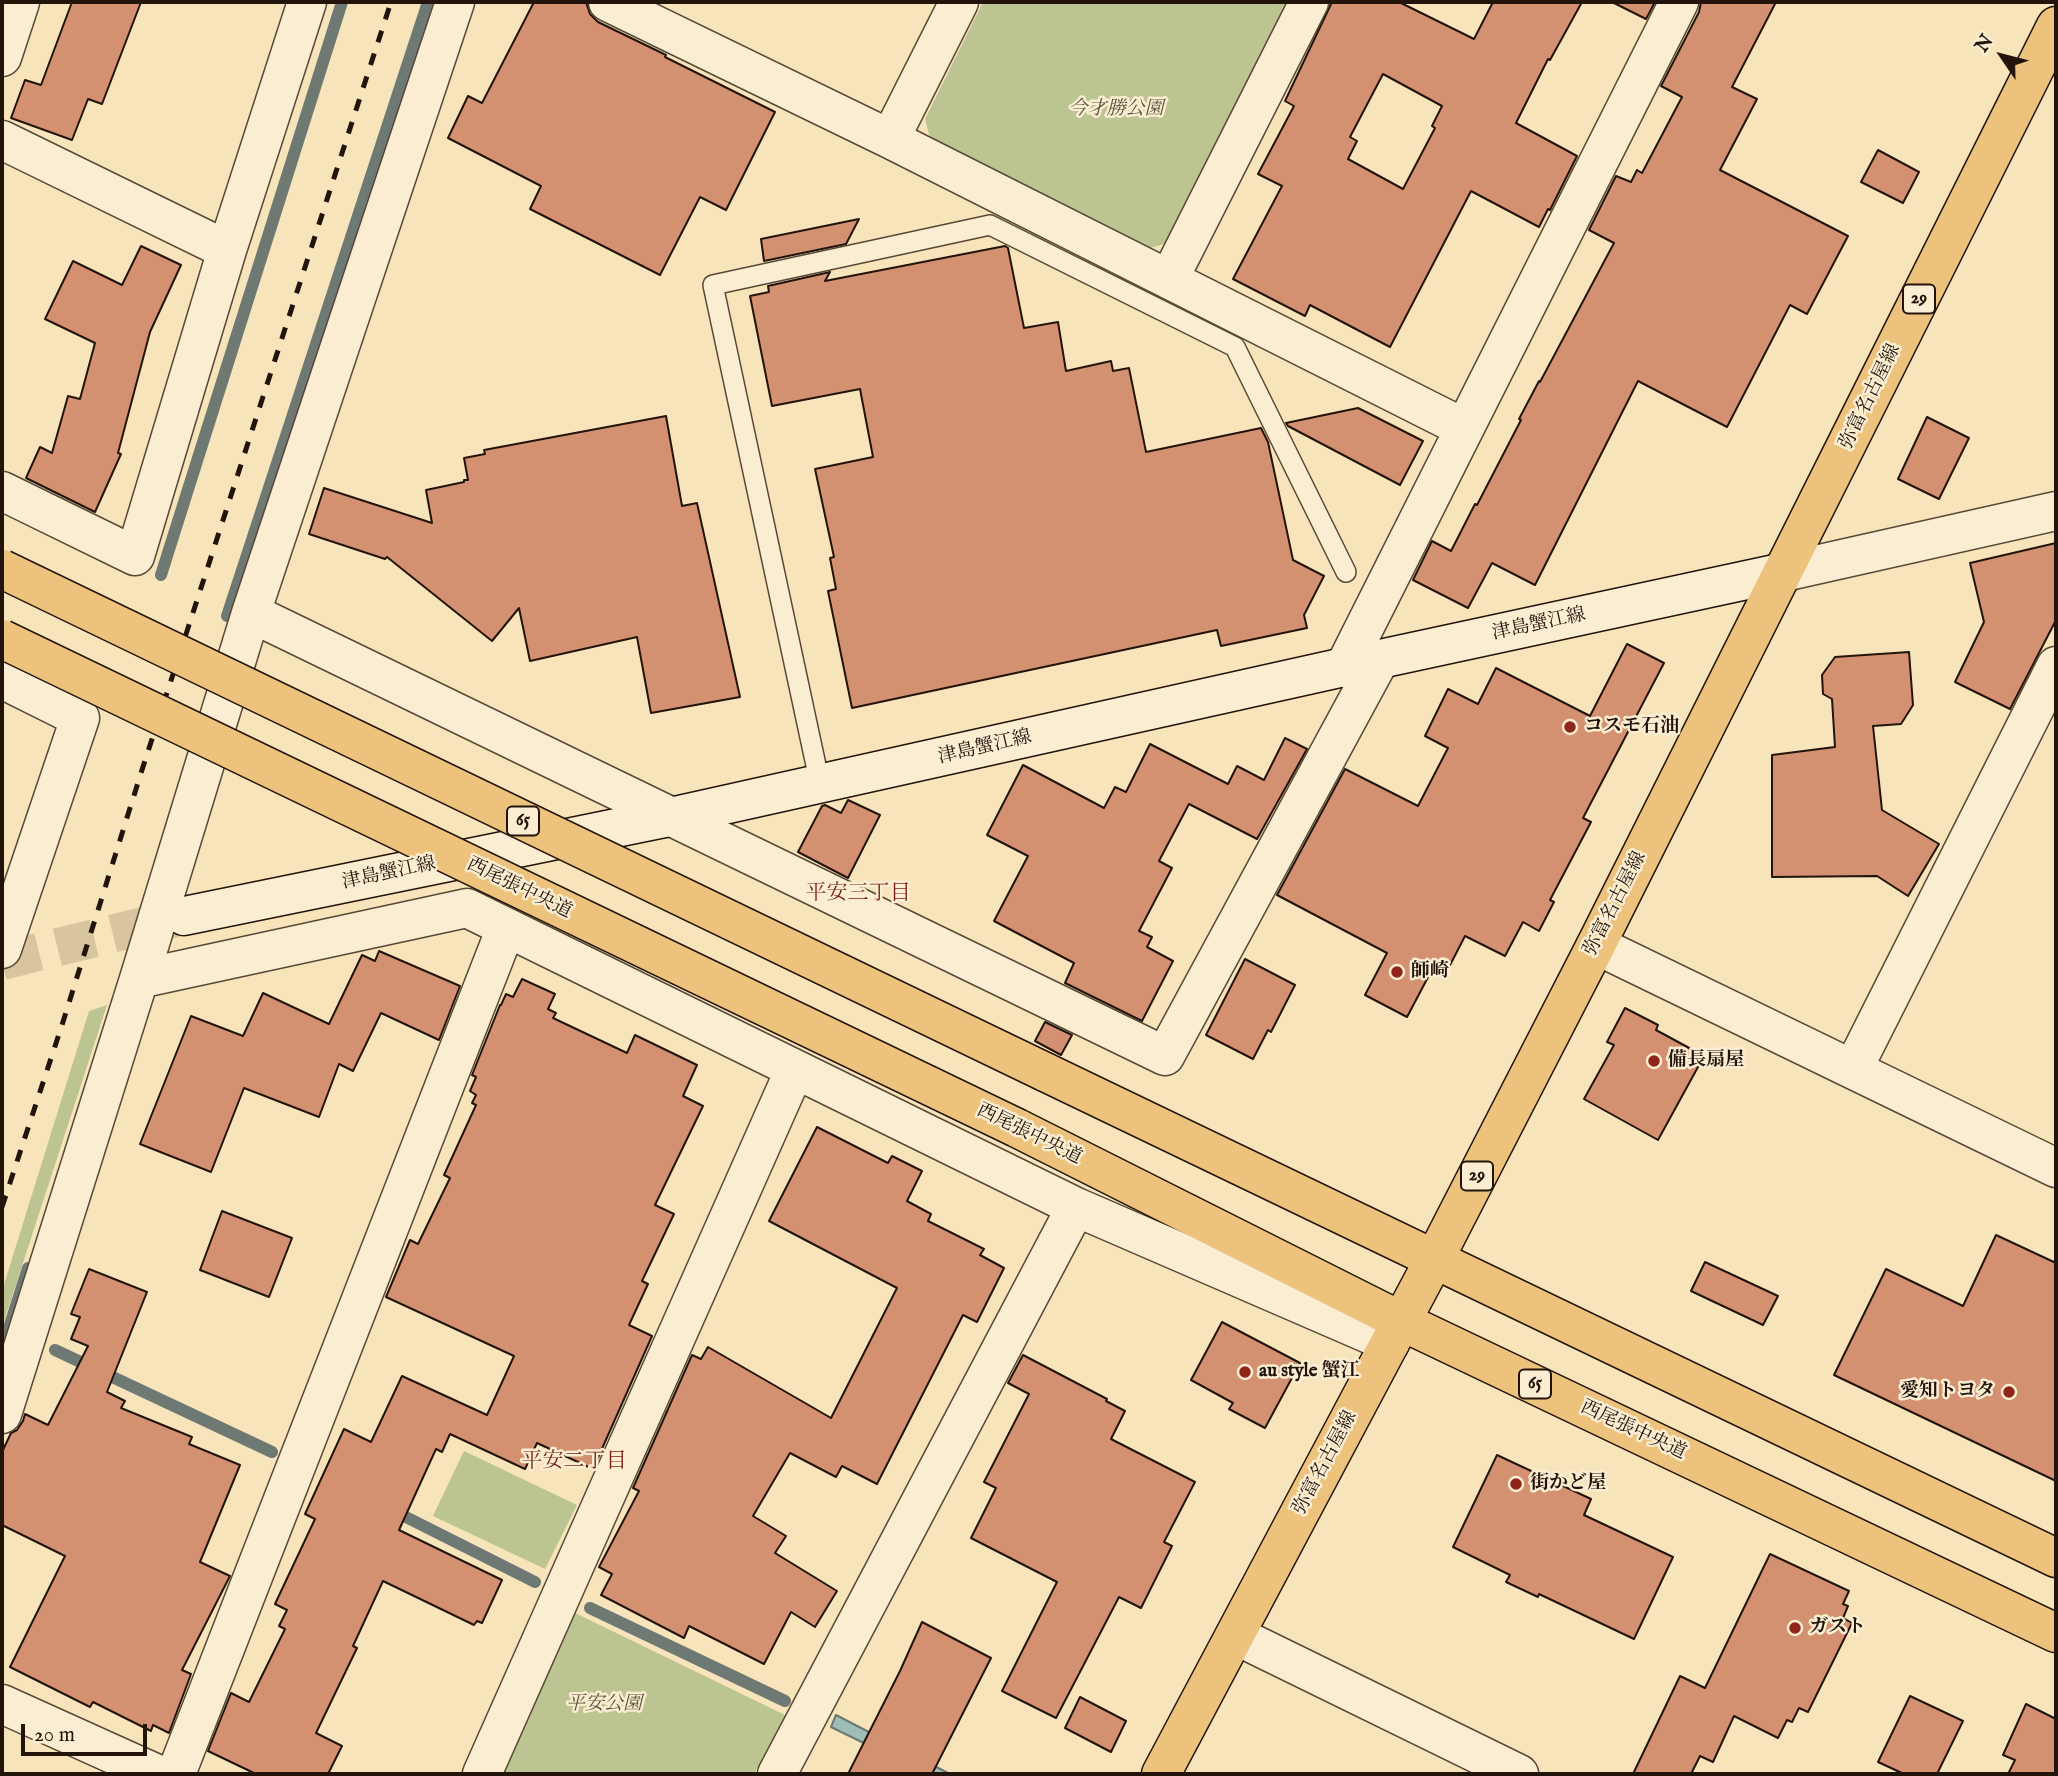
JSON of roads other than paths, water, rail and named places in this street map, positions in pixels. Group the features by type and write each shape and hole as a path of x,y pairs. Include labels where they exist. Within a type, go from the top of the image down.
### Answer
{"main road":[{"name":"弥富名古屋線","path":"1161,1774 1435,1258 1596,945 2056,26"},
{"name":"65","path":"2,569 2056,1558"},
{"name":"西尾張中央道","path":"2,639 1017,1128 1396,1332 2056,1633"}],"street":[{"path":"2,57 20,2"},
{"path":"2,491 135,556 227,250 307,2"},
{"path":"2,1414 251,613 455,2"},
{"path":"608,2 890,139 1464,428"},
{"path":"890,139 959,2"},
{"path":"1169,279 1309,2"},
{"path":"251,613 1165,1056 1362,663 1464,428 1679,2"},
{"path":"2,140 227,250"},
{"name":"津島蟹江線","path":"184,916 670,817 2056,511"},
{"path":"1853,1069 2056,666"},
{"path":"2,679 80,718 2,949"},
{"path":"139,979 467,908 1076,1207 1396,1332"},
{"path":"176,1774 506,928"},
{"path":"1596,945 2056,1168"},
{"path":"482,1774 795,1069"},
{"path":"778,1774 1076,1207"},
{"path":"1235,1635 1519,1774"},
{"path":"2,1704 158,1774"}],"lane":[{"path":"820,784 713,285 990,225 1235,347 1346,572"}],"water":[{"path":"836,1715 950,1774 927,1774 831,1727"}],"waterway":[{"path":"161,575 342,2"},
{"path":"227,616 428,2"},
{"path":"2,1350 28,1268"},
{"path":"55,1350 272,1452"},
{"path":"390,1509 535,1582"},
{"path":"590,1608 785,1701"}],"tunnel":[{"path":"2,961 184,916"}],"railway":[{"path":"2,1207 391,2"}],"place":[{"name":"コスモ石油","path":"1570,727"},
{"name":"師崎","path":"1397,972"},
{"name":"備長扇屋","path":"1654,1061"},
{"name":"au style 蟹江","path":"1245,1372"},
{"name":"愛知トヨタ","path":"2009,1392"},
{"name":"街かど屋","path":"1516,1484"},
{"name":"ガスト","path":"1795,1628"}],"district":[{"name":"平安三丁目","path":"858,895"},
{"name":"平安二丁目","path":"574,1463"}],"park label":[{"name":"今才勝公園","path":"1116,110"},
{"name":"平安公園","path":"604,1705"}]}
